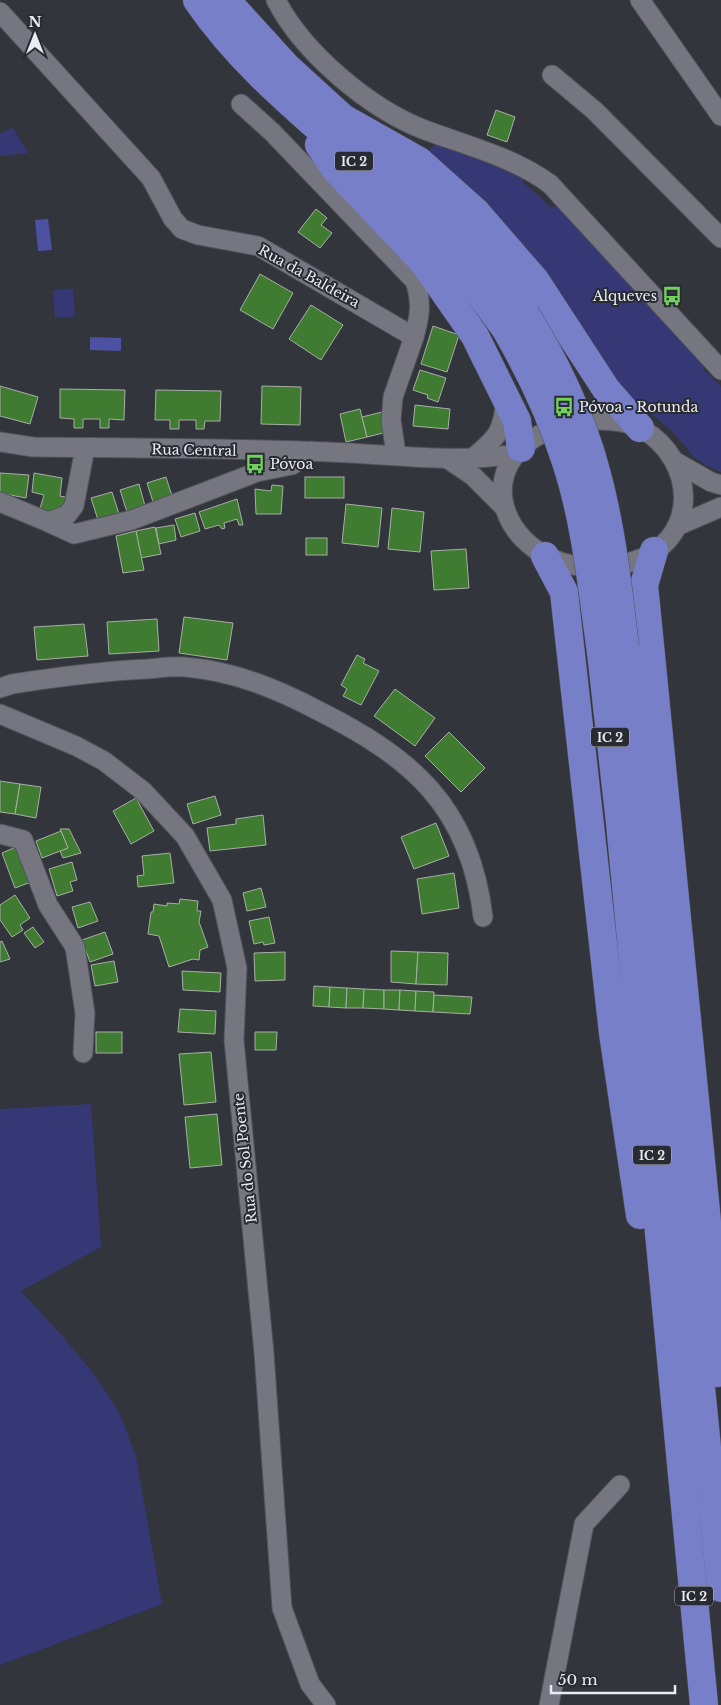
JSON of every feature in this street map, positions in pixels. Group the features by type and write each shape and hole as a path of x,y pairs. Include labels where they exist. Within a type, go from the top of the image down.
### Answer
{"highway":[{"name":"IC 2","path":"197,0 260,77 409,210 461,268 516,322"},
{"name":"IC 2","path":"226,0 286,66 424,192 490,265 516,322 530,370 567,463 613,650 650,876 714,1534 721,1588"},
{"path":"293,107 336,170 424,263 475,336 507,398 516,421 518,451"},
{"path":"341,116 419,161 476,212 535,280 606,388 640,428"},
{"path":"654,551 644,585 708,1232 721,1447"},
{"path":"544,556 564,592 613,1033 641,1221 662,1383 683,1487"},
{"name":"IC 2","path":"613,650 620,823 704,1705"},
{"path":"714,1534 721,1468"}],"street":[{"path":"276,0 300,36 350,86 381,108 424,129 523,166 550,184 721,370"},
{"path":"640,0 721,116"},
{"name":"Rua da Baldeira","path":"0,12 151,178 173,219 182,229 198,235 258,246 414,337"},
{"path":"552,75 595,111 721,238"},
{"path":"241,104 272,132 415,281 420,296 420,315 393,397 391,420 396,454"},
{"path":"474,458 488,445 504,423 507,398"},
{"path":"610,420 640,428 667,449 676,462 684,492 683,508 677,526 668,539 654,551 633,562 602,567 572,565 544,556 521,537 504,508 503,480 506,468 518,451 540,435 569,423 610,420"},
{"name":"Rua Central","path":"0,442 33,447 312,451 396,454 448,459 474,458 518,451"},
{"path":"48,522 67,515 74,506 85,448"},
{"path":"0,502 74,534 132,520 249,475 292,465 312,451"},
{"name":"Rua Central","path":"448,459 473,476 504,508"},
{"path":"676,462 711,482 721,485"},
{"path":"677,526 710,510 721,507"},
{"path":"0,688 12,684 98,671 184,667 236,675 283,692 361,732 401,759 430,787 454,822 469,854 481,895 483,916"},
{"name":"Rua do Sol Poente","path":"0,714 76,746 104,761 142,791 185,836 222,900 237,968 234,1040 264,1353 282,1608 310,1684 326,1705"},
{"path":"0,834 23,840 48,905 75,947 85,1013 83,1053"},
{"path":"549,1705 584,1524 620,1485"}],"shaded area":[{"path":"13,128 28,153 0,156 0,133"},
{"path":"437,142 522,174 523,182 551,207 559,206 583,235 706,363 703,369 721,387 721,472 694,457 674,433 632,398 426,154"},
{"path":"48,219 52,250 38,251 35,220"},
{"path":"73,289 75,316 55,318 53,290"},
{"path":"90,337 121,338 121,351 90,350"},
{"path":"91,1104 101,1247 21,1291 65,1339 97,1378 121,1416 136,1457 162,1604 0,1665 0,1109"}],"building":[{"path":"496,110 515,117 507,142 487,135"},
{"path":"316,209 327,218 321,225 332,233 320,248 298,232"},
{"path":"260,274 293,293 273,329 240,310"},
{"path":"311,305 343,325 321,360 289,339"},
{"path":"433,326 459,335 447,372 421,364"},
{"path":"420,370 446,378 438,402 427,398 428,395 413,390"},
{"path":"0,386 38,397 30,424 0,416"},
{"path":"262,386 301,387 300,425 261,424"},
{"path":"60,389 125,390 124,420 109,419 109,428 100,428 100,419 83,419 83,428 74,428 74,419 60,418"},
{"path":"156,390 221,391 220,421 205,421 204,429 196,429 196,420 179,420 179,429 170,429 170,420 155,420"},
{"path":"415,405 450,409 448,429 413,426"},
{"path":"360,409 367,437 346,442 340,414"},
{"path":"382,412 387,432 367,437 362,417"},
{"path":"0,473 29,475 26,498 0,493"},
{"path":"34,473 62,478 60,496 70,498 60,513 39,512 44,495 32,492"},
{"path":"166,477 172,496 153,502 147,483"},
{"path":"305,477 344,477 344,498 305,498"},
{"path":"139,484 145,506 127,512 120,490"},
{"path":"272,485 283,486 281,514 256,514 255,489 271,491"},
{"path":"112,492 119,514 98,520 91,498"},
{"path":"237,499 243,525 239,525 237,519 224,523 225,528 222,529 219,525 205,529 199,512"},
{"path":"346,504 382,508 378,547 342,543"},
{"path":"392,508 424,512 420,552 388,549"},
{"path":"195,513 200,531 181,537 175,519"},
{"path":"174,525 176,540 159,544 156,528"},
{"path":"155,527 161,554 141,558 136,531"},
{"path":"136,531 144,570 123,573 116,536"},
{"path":"306,538 327,538 327,555 306,555"},
{"path":"466,549 469,588 434,590 431,551"},
{"path":"184,617 233,623 227,660 179,653"},
{"path":"157,619 159,651 109,654 107,622"},
{"path":"84,624 88,656 37,660 34,627"},
{"path":"357,655 365,659 363,663 379,671 361,705 343,696 347,689 341,685"},
{"path":"395,689 435,718 415,746 374,716"},
{"path":"449,732 485,768 461,792 425,756"},
{"path":"0,781 20,784 15,814 0,812"},
{"path":"20,784 41,787 36,818 15,814"},
{"path":"215,796 221,815 193,824 187,804"},
{"path":"136,798 154,831 131,844 113,811"},
{"path":"263,815 266,845 210,851 207,828 236,824 236,819"},
{"path":"436,823 449,856 414,869 401,837"},
{"path":"60,829 69,829 81,853 63,858 60,851 68,848"},
{"path":"61,831 68,848 42,858 36,841"},
{"path":"16,847 22,850 34,881 15,888 2,853"},
{"path":"170,853 174,883 138,887 137,876 144,875 142,856"},
{"path":"72,862 77,880 70,882 73,891 57,896 49,869"},
{"path":"454,873 459,908 422,914 417,879"},
{"path":"261,888 266,907 247,911 243,893"},
{"path":"15,895 30,918 20,925 23,930 12,937 0,920 0,905"},
{"path":"180,899 198,901 197,911 201,911 199,922 208,947 200,950 199,960 193,959 169,967 159,936 148,934 151,912 153,912 154,904 167,906 167,903 179,904"},
{"path":"90,902 98,921 78,928 72,907"},
{"path":"269,917 275,943 264,945 263,942 254,944 249,921"},
{"path":"33,927 44,942 35,948 24,933"},
{"path":"105,932 113,954 90,962 82,940"},
{"path":"2,941 10,959 0,962 0,942"},
{"path":"391,951 418,952 416,984 391,982"},
{"path":"285,952 285,980 255,981 254,953"},
{"path":"418,952 448,953 447,985 416,984"},
{"path":"114,961 118,982 95,986 91,965"},
{"path":"182,971 221,973 220,992 183,990"},
{"path":"314,986 330,987 329,1007 313,1006"},
{"path":"330,987 347,988 346,1008 329,1007"},
{"path":"347,988 364,989 363,1008 346,1008"},
{"path":"364,989 384,990 384,1009 363,1008"},
{"path":"384,990 400,990 399,1010 384,1009"},
{"path":"400,990 416,991 415,1011 399,1010"},
{"path":"416,991 434,992 433,1012 415,1011"},
{"path":"434,995 472,997 470,1014 433,1012"},
{"path":"180,1009 216,1011 215,1034 178,1032"},
{"path":"96,1032 122,1032 122,1053 96,1053"},
{"path":"255,1032 277,1032 276,1050 255,1050"},
{"path":"211,1052 216,1102 184,1105 179,1054"},
{"path":"217,1114 222,1165 190,1168 185,1117"}],"place":[{"name":"Alqueves","path":"672,296"},
{"name":"Póvoa - Rotunda","path":"564,407"},
{"name":"Póvoa","path":"255,464"}]}
